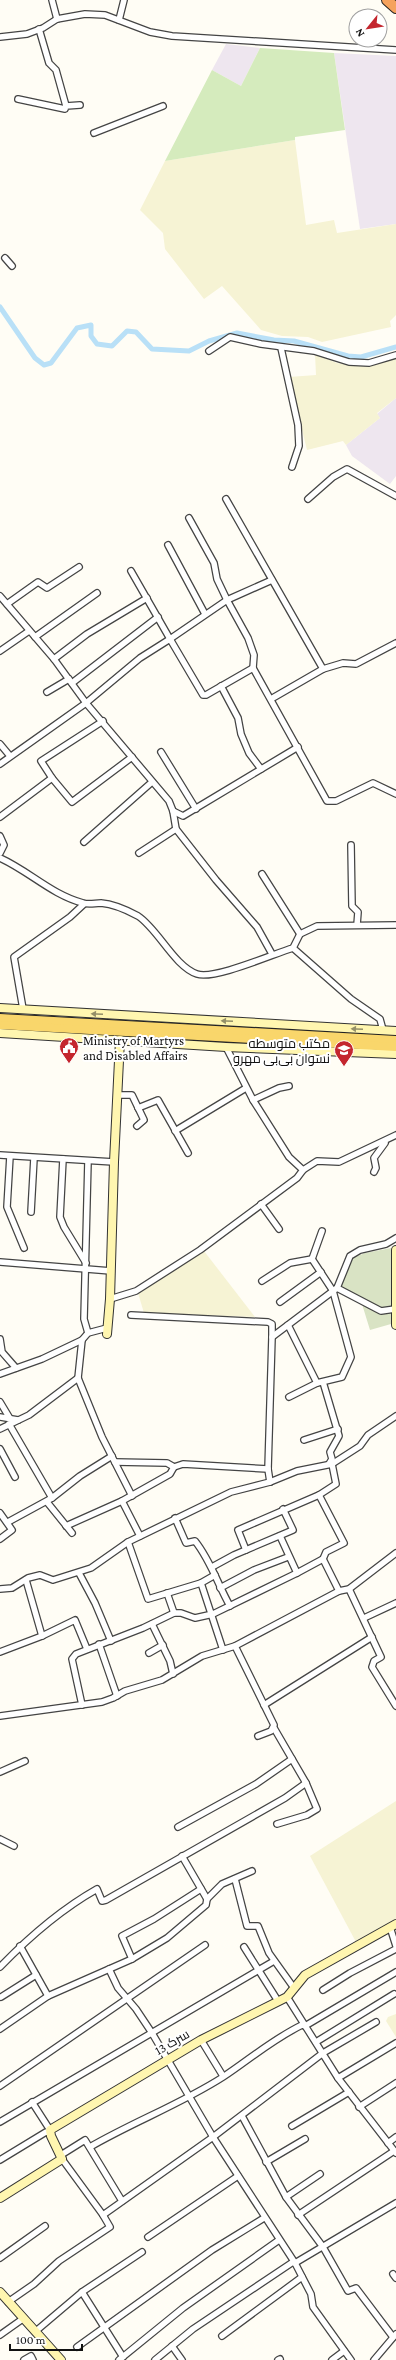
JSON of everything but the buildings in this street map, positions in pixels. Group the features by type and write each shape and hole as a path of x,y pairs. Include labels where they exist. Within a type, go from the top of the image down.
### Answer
{"highway":[{"path":"387,0 396,8"}],"main road":[{"path":"0,1018 396,1040"},
{"path":"0,1025 396,1047"}],"street":[{"path":"52,0 57,19"},
{"path":"119,20 124,0"},
{"path":"0,37 27,34 57,19 85,14 105,15 150,32 172,36 396,50"},
{"path":"39,29 49,63 56,70 66,106"},
{"path":"18,99 65,109 66,106 80,105"},
{"path":"94,133 163,106"},
{"path":"5,258 12,266"},
{"path":"210,351 230,337 281,348 314,351 332,358 358,363 369,362 396,355"},
{"path":"281,348 298,425 299,446 292,467"},
{"path":"308,498 333,477 347,469 396,496"},
{"path":"226,499 323,669"},
{"path":"189,518 214,563 217,580 226,600 248,638 254,655 253,668 327,801 336,801 373,783 396,794"},
{"path":"168,545 205,614"},
{"path":"7,604 37,582 47,588 79,567"},
{"path":"131,571 203,695 206,695 253,668"},
{"path":"0,764 86,703 140,658 205,614 226,600 272,580"},
{"path":"35,637 98,593"},
{"path":"0,596 54,659 86,703 103,721 169,802 174,811 176,829 216,880 257,927 272,954"},
{"path":"54,659 100,625 148,598"},
{"path":"48,692 70,681 158,617"},
{"path":"0,651 29,631"},
{"path":"271,699 323,669 343,663 356,664 396,643"},
{"path":"221,686 238,718 241,734 249,753 260,769"},
{"path":"103,721 41,761 52,778 72,802 132,757"},
{"path":"0,744 10,756"},
{"path":"174,811 183,816 298,747"},
{"path":"161,752 196,809"},
{"path":"0,817 52,778"},
{"path":"84,842 152,782"},
{"path":"139,853 176,829"},
{"path":"0,836 4,845 0,853"},
{"path":"351,845 352,906 358,912 357,924"},
{"path":"0,858 44,885 84,904 101,903 119,907 140,917 184,965 197,974 212,974 293,948 300,934 317,926 357,924 396,925"},
{"path":"262,874 300,934"},
{"path":"23,1009 14,957 70,918 84,904"},
{"path":"293,948 351,999 380,1019 383,1030"},
{"path":"0,1008 396,1031"},
{"path":"0,1033 226,1047 396,1054"},
{"path":"0,1374 82,1340 88,1333 107,1331 110,1299 114,1162 120,1040"},
{"path":"226,1047 252,1100 289,1157 303,1170"},
{"path":"252,1100 279,1088 289,1086"},
{"path":"175,1131 246,1088"},
{"path":"117,1094 132,1095 144,1120 137,1126"},
{"path":"138,1108 158,1100 188,1153"},
{"path":"110,1299 136,1292 215,1240 297,1178 303,1170 317,1161 340,1162 396,1135"},
{"path":"374,1172 376,1168 374,1158 387,1139"},
{"path":"0,1155 114,1162"},
{"path":"10,1156 7,1207 24,1248"},
{"path":"31,1212 34,1158"},
{"path":"63,1159 60,1217 64,1227 87,1266"},
{"path":"88,1161 85,1207 87,1266 84,1319 88,1333"},
{"path":"261,1204 279,1229"},
{"path":"312,1259 322,1231"},
{"path":"272,1337 335,1290 350,1256 360,1250 386,1244 396,1238"},
{"path":"396,1250 396,1325"},
{"path":"312,1259 320,1272 335,1290 381,1311 395,1309"},
{"path":"262,1281 290,1263 312,1259"},
{"path":"0,1262 87,1266 111,1271"},
{"path":"280,1302 320,1272"},
{"path":"289,1397 320,1382 342,1377 351,1357 335,1290"},
{"path":"131,1315 268,1322 272,1324 268,1469 270,1482"},
{"path":"246,1550 238,1530 283,1509 319,1495 336,1484 330,1464 332,1459 330,1452 339,1439 338,1429 320,1382 288,1325"},
{"path":"0,1339 2,1352 16,1368"},
{"path":"82,1340 78,1378 132,1496"},
{"path":"0,1429 18,1420 58,1395 78,1378"},
{"path":"0,1402 8,1417"},
{"path":"0,1588 12,1588 26,1580 40,1575 53,1580 79,1572 101,1562 128,1542 231,1492 270,1482 297,1471 330,1464 360,1446 368,1435 396,1416"},
{"path":"0,1417 8,1417 18,1420"},
{"path":"9,1424 52,1498"},
{"path":"304,1440 338,1429"},
{"path":"0,1449 15,1477"},
{"path":"8,1522 47,1502 80,1476 114,1459 167,1463 174,1467"},
{"path":"66,1526 132,1496 170,1474 174,1467 183,1464 268,1469"},
{"path":"82,1705 72,1659 76,1654 152,1624 174,1613 181,1613 195,1618 212,1614 296,1573 323,1558 326,1552 344,1543 319,1495"},
{"path":"122,1501 140,1536"},
{"path":"47,1502 72,1533"},
{"path":"212,1567 246,1550 293,1530 283,1509"},
{"path":"0,1513 8,1522 12,1530 0,1539"},
{"path":"175,1518 186,1543 195,1541 212,1567 220,1588 230,1606"},
{"path":"280,1536 296,1573"},
{"path":"128,1542 148,1599 201,1583 215,1575"},
{"path":"0,1716 102,1702 173,1674 202,1656 235,1646 339,1591 349,1589 396,1553"},
{"path":"220,1588 254,1570 288,1557"},
{"path":"323,1558 339,1591"},
{"path":"79,1572 95,1603 110,1641"},
{"path":"26,1580 42,1636"},
{"path":"201,1583 223,1650"},
{"path":"349,1589 364,1618 381,1657 374,1661 372,1667 396,1706"},
{"path":"167,1593 174,1613"},
{"path":"364,1618 396,1603"},
{"path":"0,1652 42,1636 75,1620 87,1649"},
{"path":"152,1624 163,1646 173,1674"},
{"path":"264,1705 372,1637"},
{"path":"99,1644 117,1696"},
{"path":"149,1653 163,1646"},
{"path":"235,1646 274,1728 306,1783 317,1809 307,1815 277,1824"},
{"path":"258,1736 274,1728"},
{"path":"178,1827 256,1784 292,1759"},
{"path":"0,1772 25,1761"},
{"path":"0,1967 20,1946 56,1914 92,1892 97,1889 102,1901 106,1900 285,1798 306,1783"},
{"path":"0,1846 2,1839 14,1846"},
{"path":"182,1856 207,1899"},
{"path":"0,2029 48,1996 132,1959 167,1938 206,1905 207,1899 222,1884 252,1871"},
{"path":"235,1878 247,1926 258,1926 262,1939 274,1961 294,1988"},
{"path":"132,1959 122,1936 154,1919 201,1889"},
{"path":"323,1990 350,1973 396,1948 393,1925"},
{"name":"سرک 13","path":"50,2131 167,2059 201,2040 287,1997 304,1975 393,1925"},
{"path":"0,2086 205,1945"},
{"path":"20,1946 48,1996"},
{"path":"244,1947 278,2001"},
{"path":"0,2122 274,1961"},
{"path":"109,1969 118,1988 152,2033 213,2137 294,2263 311,2294 313,2307 351,2360"},
{"path":"90,2147 189,2096 223,2076 284,2033 302,2025 305,2026 396,1972"},
{"path":"2,1997 36,1975"},
{"path":"316,2042 394,1994"},
{"path":"287,1997 338,2078 395,2152 298,2215"},
{"path":"103,2215 242,2116 323,2053 376,2022"},
{"path":"201,2040 223,2076"},
{"path":"338,2078 396,2043"},
{"path":"359,2107 396,2083"},
{"path":"292,2126 349,2092"},
{"path":"4,2302 34,2284 59,2261 110,2227 62,2157 50,2131 32,2102"},
{"path":"242,2116 286,2197 323,2247 348,2291 356,2288 394,2336 374,2360"},
{"path":"0,2160 50,2131"},
{"path":"388,2143 396,2137"},
{"path":"266,2162 305,2139"},
{"path":"0,2198 85,2140 122,2201"},
{"path":"286,2197 320,2174"},
{"path":"148,2237 238,2176"},
{"path":"155,2360 193,2329 294,2263 396,2203"},
{"path":"77,2347 212,2250 264,2218"},
{"path":"0,2258 45,2226"},
{"path":"82,2292 121,2359 183,2308 279,2240"},
{"path":"36,2331 82,2292 142,2252"},
{"path":"222,2336 302,2277"},
{"path":"0,2292 4,2302 24,2318 62,2360"},
{"path":"0,2335 24,2318"},
{"path":"172,2346 182,2360"},
{"path":"332,2360 344,2351"},
{"path":"24,2360 31,2356 33,2360"}],"shaded area":[{"path":"226,44 260,48 241,86 212,70"},
{"path":"334,53 396,56 396,224 360,229"},
{"path":"295,140 306,225 334,220 337,233 396,224 396,315 390,321 391,327 322,342 308,337 282,336 261,330 222,286 204,299 165,249 163,233 140,210 165,161"},
{"path":"315,354 337,363 356,366 396,358 396,398 377,413 380,418 346,445 343,441 307,450 289,377 316,375"},
{"path":"396,398 396,476 390,484 352,456 346,445 380,418 377,414"},
{"path":"204,1251 255,1317 144,1313 138,1293"},
{"path":"396,1801 396,1921 356,1942 310,1856"},
{"path":"396,2014 396,2037 386,2021 388,2017"}],"green space":[{"path":"260,48 334,53 345,130 295,137 295,140 165,161 212,70 241,86"},
{"path":"391,1248 391,1324 370,1330 362,1304 337,1288 350,1259 365,1253"}],"waterway":[{"path":"0,307 35,358 44,365 51,363 77,328 91,325 91,336 97,344 112,346 127,331 136,332 152,349 189,351 209,341 237,333 274,340 294,341 348,356 361,357 396,347"}],"place":[{"name":"Ministry of Martyrs and Disabled Affairs","path":"69,1064"},
{"name":"مکتب متوسطه نسوان بی‌بی مهرو","path":"344,1067"}]}
